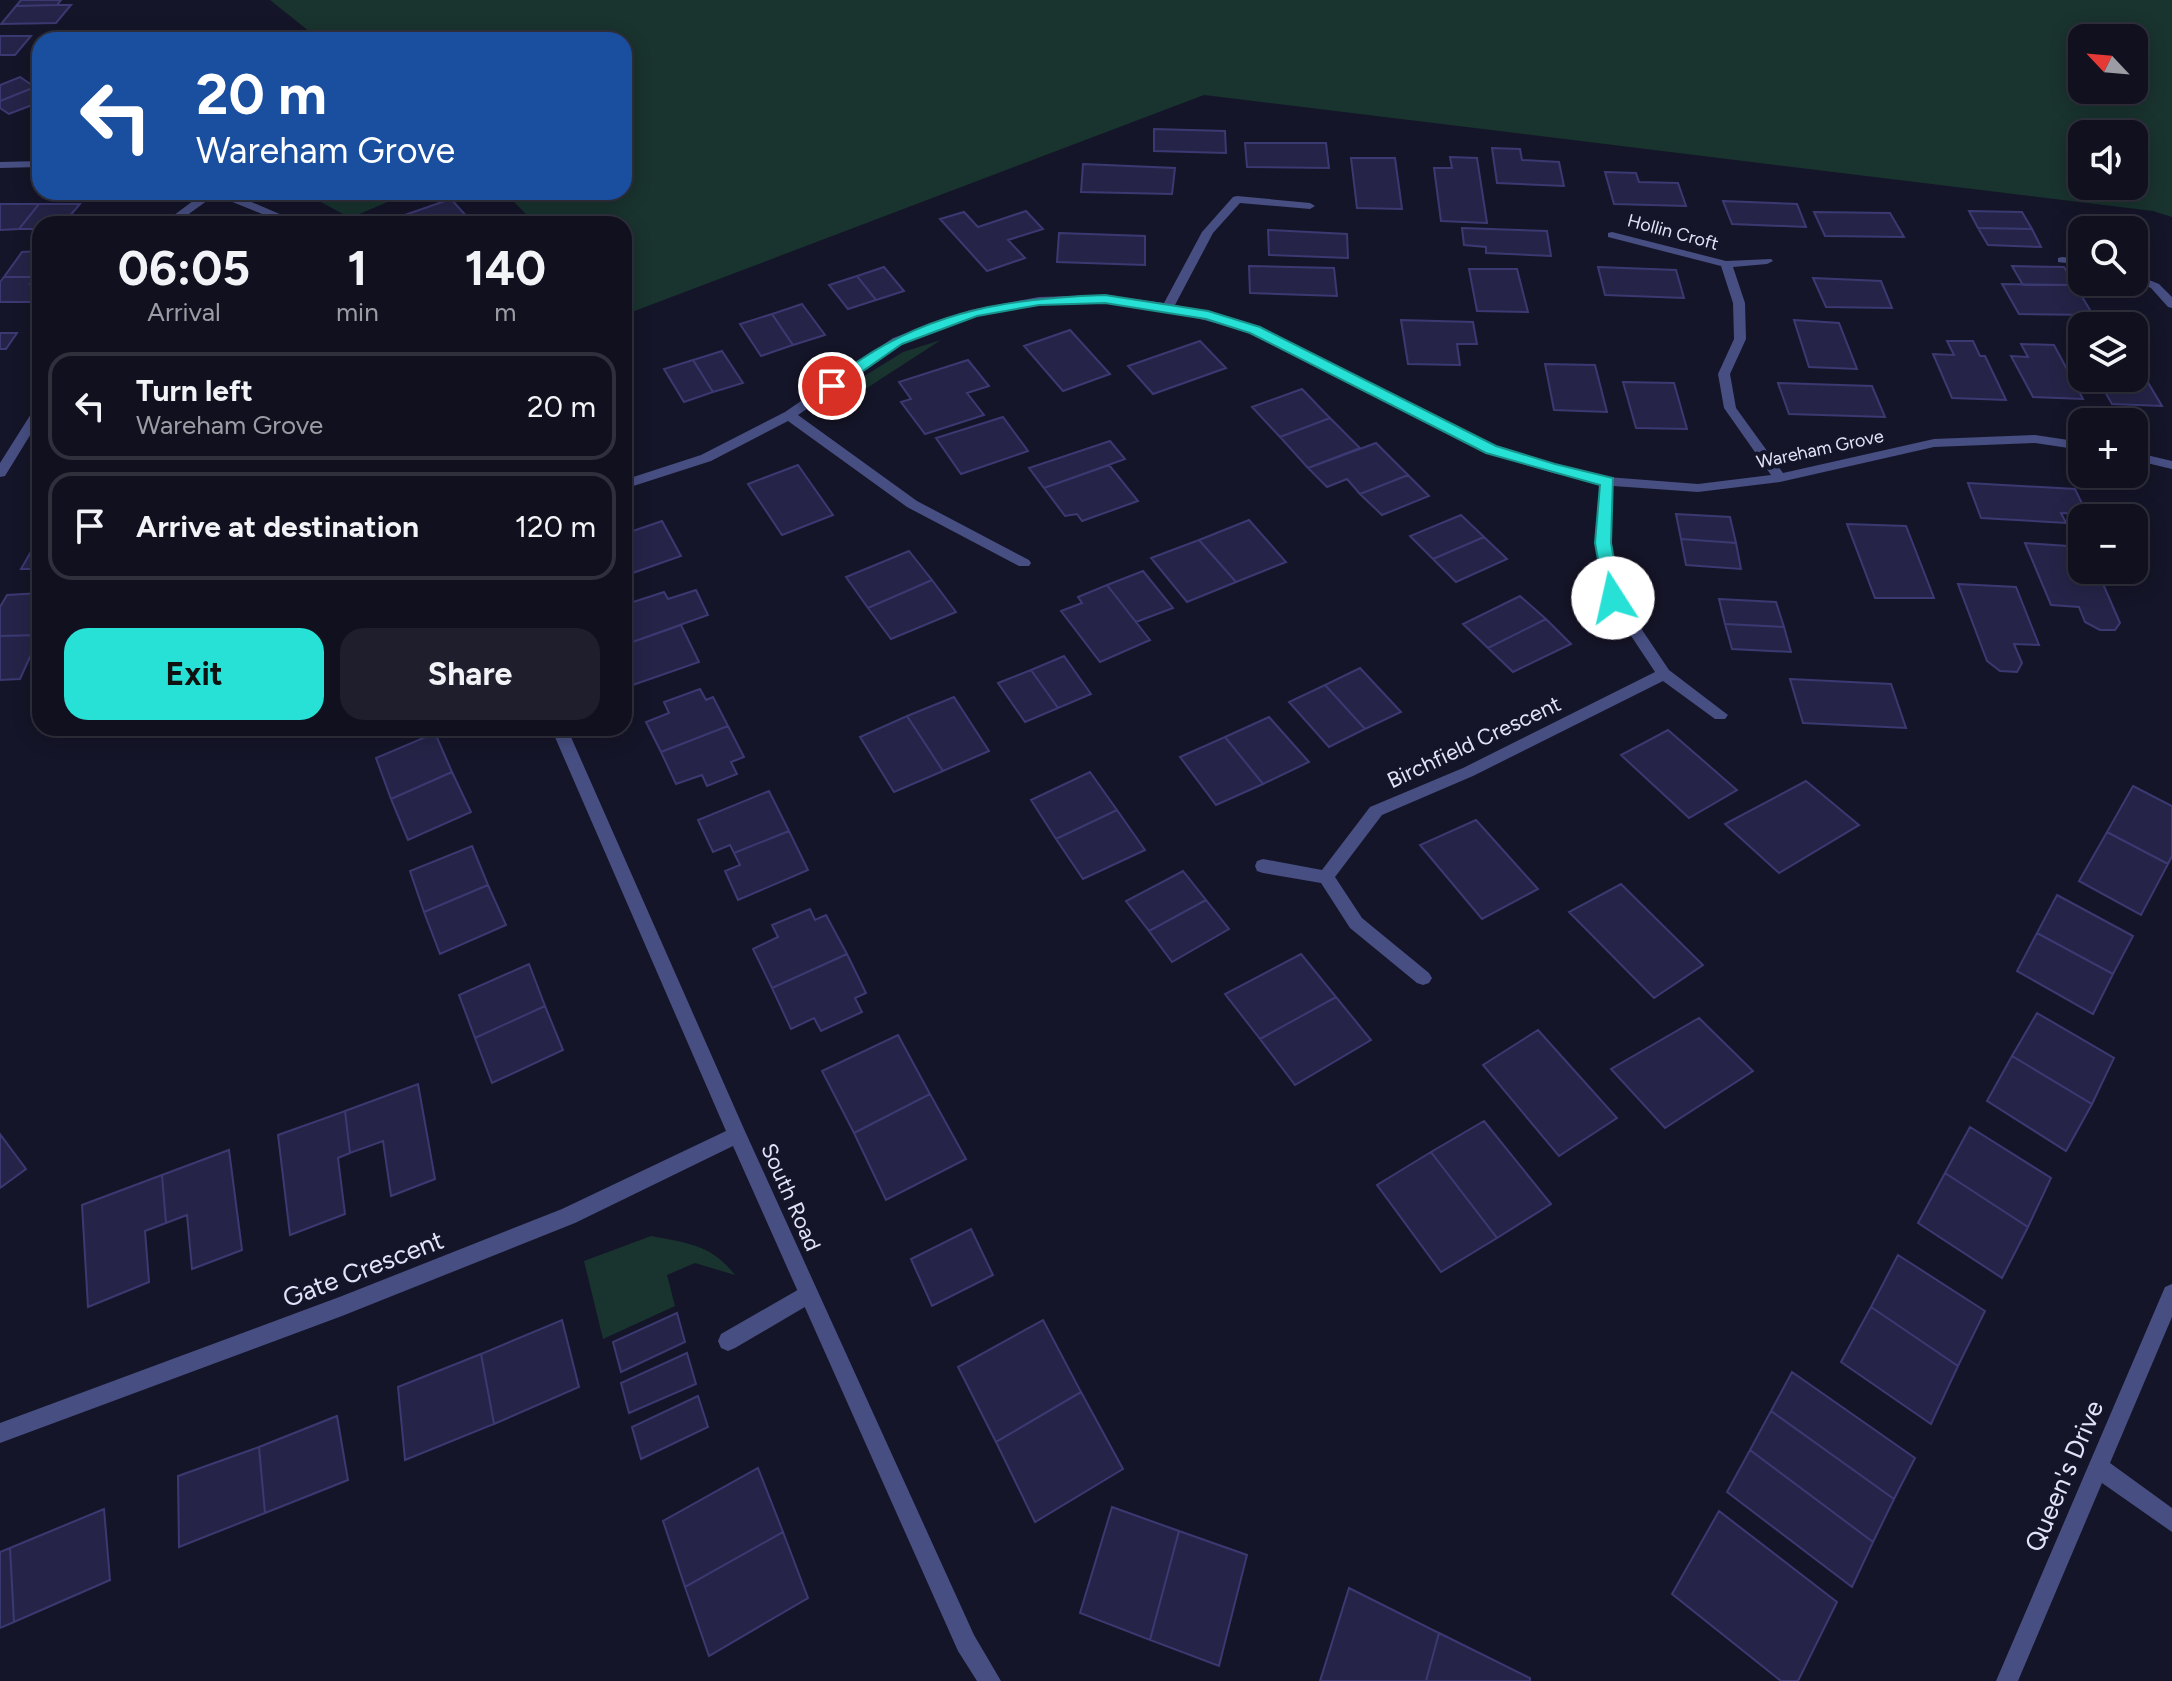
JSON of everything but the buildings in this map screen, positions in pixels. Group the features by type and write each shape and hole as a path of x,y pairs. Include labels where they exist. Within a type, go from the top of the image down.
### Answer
{"street":[{"path":"0,165 32,164"},
{"path":"1168,307 1208,232 1237,199 1310,206"},
{"path":"179,216 201,200"},
{"path":"238,200 277,216"},
{"name":"Hollin Croft","path":"1612,235 1726,264 1767,261"},
{"path":"2062,260 2068,261"},
{"name":"Hollin Croft","path":"1726,264 1739,303 1740,339 1724,374 1730,408 1780,478"},
{"path":"2148,283 2172,304"},
{"name":"Wareham Grove","path":"632,482 706,458 789,415 897,341 974,313 1052,301 1105,299 1168,307 1255,330 1491,450 1607,481 1698,488 1780,478 1934,443 2035,439 2068,444"},
{"path":"789,415 912,504 1024,563"},
{"path":"0,473 32,422"},
{"path":"2148,459 2172,465"},
{"path":"1607,481 1603,543 1613,598 1664,674 1720,715"},
{"name":"Birchfield Crescent","path":"1326,877 1376,811 1468,772 1664,674"},
{"name":"South Road","path":"562,736 808,1294 966,1643 990,1681"},
{"path":"1263,866 1326,877 1356,923 1423,978"},
{"name":"Gate Crescent","path":"0,1433 327,1311 568,1216 737,1135"},
{"path":"728,1341 808,1294"},
{"name":"Queen's Drive","path":"2007,1681 2172,1294"},
{"path":"2098,1467 2172,1521"}],"green space":[{"path":"270,0 2172,0 2172,217 2153,211 1204,95 632,312 632,216 528,216 512,200 632,200 632,32 310,32"},
{"path":"317,200 392,200 355,216 346,216"},
{"path":"941,340 853,397 850,385 903,352"},
{"path":"651,1236 698,1246 717,1257 735,1275 695,1263 667,1275 675,1306 603,1339 584,1261"}],"route":[{"path":"832,386 897,341 974,313 1039,301 1105,299 1208,315 1255,330 1491,450 1607,481 1603,543 1613,598"}]}
